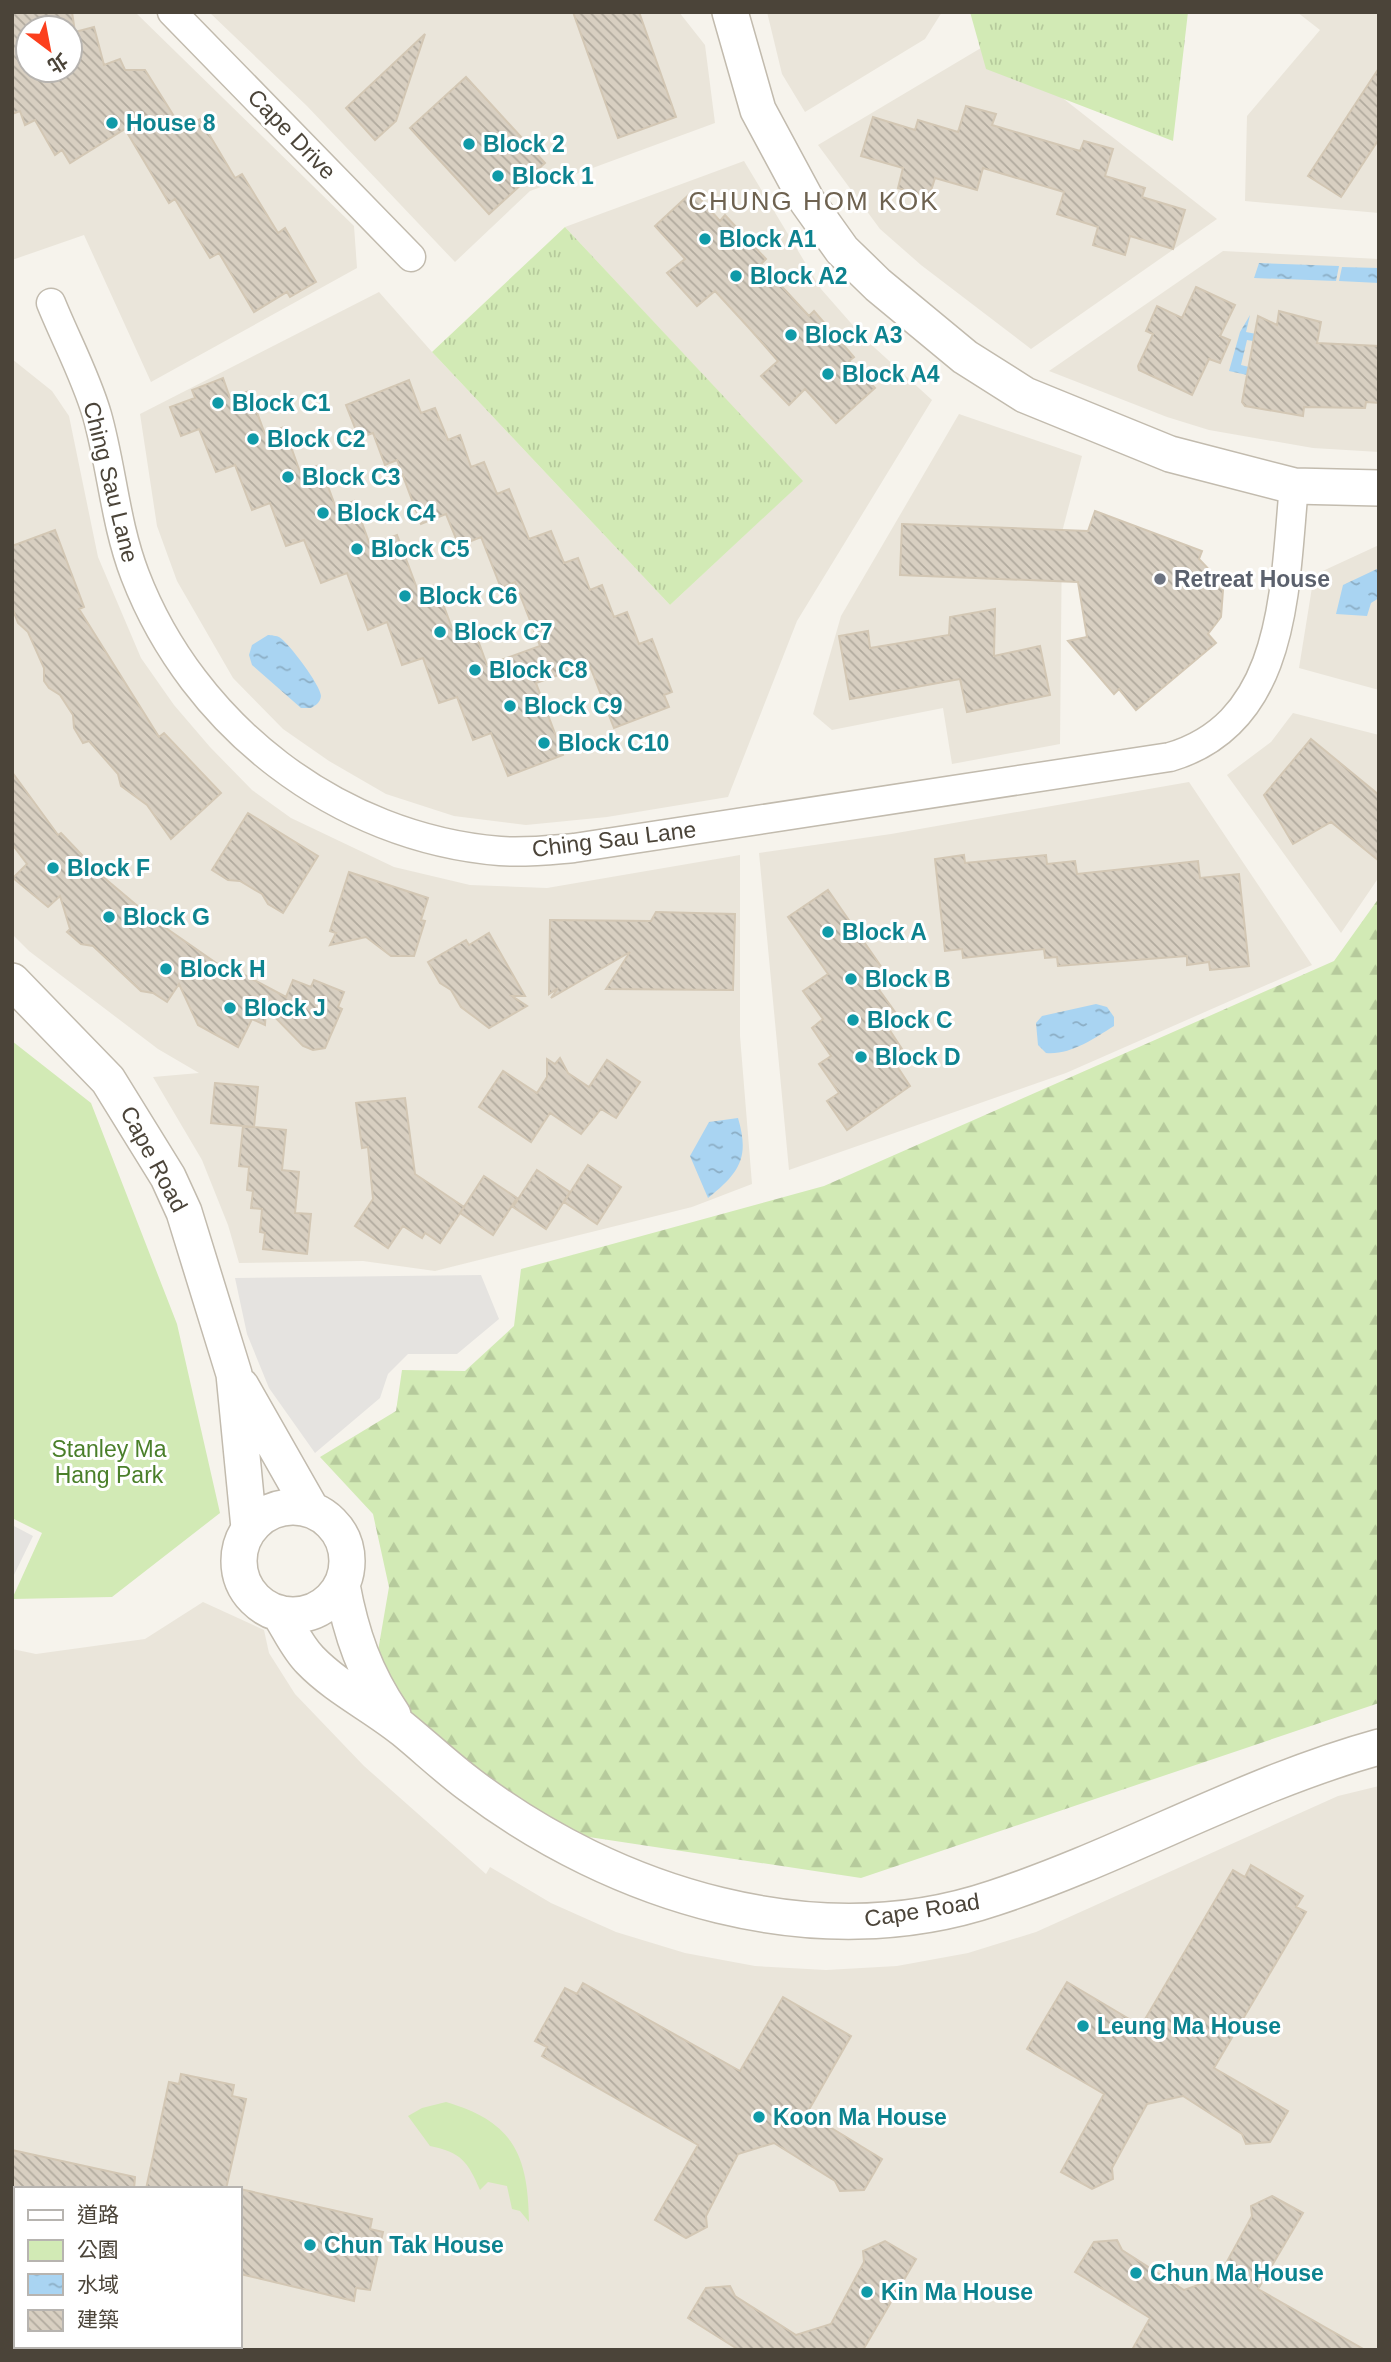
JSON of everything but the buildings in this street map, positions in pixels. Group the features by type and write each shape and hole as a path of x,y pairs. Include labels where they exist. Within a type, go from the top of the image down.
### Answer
{"street":[{"name":"Cape Drive","path":"172,12 411,257"},
{"path":"730,12 758,110 807,201 842,250 878,285 965,357 1026,395 1170,454 1294,486 1379,488"},
{"name":"Ching Sau Lane","path":"51,303 97,415 116,512 135,577 164,636 201,691 257,749 326,797 392,828 469,848 502,851 574,848 1170,757 1193,750 1230,723 1263,675 1273,649 1280,623 1294,486"},
{"name":"Cape Road","path":"12,981 108,1080 168,1177 184,1212 234,1374 249,1528 238,1560 240,1577 249,1594 262,1606 279,1613 307,1658 333,1680 404,1729 443,1765 495,1804 594,1862 710,1903 797,1919 898,1919 991,1899 1287,1775 1379,1747"},
{"name":"Cape Road","path":"234,1374 311,1509 327,1518 340,1532 346,1549 347,1567 342,1585 360,1659 374,1688 404,1729"},
{"path":"249,1528 261,1516 277,1508 294,1506 311,1509"},
{"path":"279,1613 298,1615 315,1611 330,1600 342,1585"}],"shaded area":[{"path":"12,12 135,12 354,226 357,268 151,382 84,235 12,260"},
{"path":"209,12 679,12 705,45 715,123 530,191 455,262 307,106"},
{"path":"767,12 942,12 925,39 805,112 782,74"},
{"path":"1297,12 1379,12 1379,213 1245,201 1247,116 1320,30"},
{"path":"991,42 1217,219 1031,349 921,265 880,229 818,145"},
{"path":"744,161 821,289 864,338 932,400 797,621 728,797 607,817 526,825 454,816 386,794 329,761 283,729 233,678 177,581 157,526 140,414 379,292 670,605 802,481 565,227"},
{"path":"1223,251 1379,259 1379,452 1313,448 1209,430 1167,417 1049,371"},
{"path":"12,359 52,391 69,416 98,557 141,658 174,705 210,747 252,790 291,818 394,867 470,885 547,888 740,855 740,1036 752,1184 692,1207 435,1271 363,1261 239,1263 228,1225 202,1160 153,1077 199,1073 158,1049 29,951 12,934"},
{"path":"959,414 1082,456 1062,532 1060,744 952,764 943,708 832,730 813,714 841,616"},
{"path":"1379,545 1379,690 1299,668 1314,575"},
{"path":"1293,713 1379,735 1379,877 1341,933 1227,775 1271,742"},
{"path":"1189,782 1312,965 1066,1073 789,1170 759,853 891,834"},
{"path":"481,1275 499,1319 457,1354 408,1354 388,1374 380,1398 315,1453 269,1388 247,1334 235,1278"},
{"path":"12,1525 33,1536 12,1579"},
{"path":"203,1602 264,1630 269,1653 295,1694 364,1766 486,1874 490,1867 551,1903 616,1932 685,1953 755,1966 826,1970 897,1966 968,1953 1036,1932 1338,1796 1379,1786 1379,2350 12,2350 12,1649 36,1654 145,1639"}],"green space":[{"path":"970,12 1188,12 1173,141 986,69"},
{"path":"565,227 803,481 670,605 432,352"},
{"path":"1379,898 1379,1703 861,1878 569,1834 392,1707 378,1651 389,1587 373,1514 320,1457 396,1411 402,1370 465,1371 514,1326 521,1269 824,1186 1334,961"},
{"name":"Stanley Ma Hang Park","path":"12,1041 91,1103 177,1324 220,1513 112,1597 12,1599 42,1533 12,1518"},
{"path":"446,2102 488,2120 513,2144 525,2178 529,2222 520,2211 512,2209 507,2186 488,2182 480,2190 467,2165 449,2151 430,2146 408,2116 422,2108"}],"water":[{"path":"1259,263 1339,266 1336,281 1254,278"},
{"path":"1342,267 1379,268 1379,283 1339,281"},
{"path":"1250,315 1246,332 1277,338 1276,345 1247,340 1241,365 1249,367 1247,375 1229,371 1240,332"},
{"path":"1379,568 1379,598 1371,603 1367,616 1336,614 1343,585"},
{"path":"268,635 284,641 310,675 321,696 315,706 301,708 252,665 249,655 252,645"},
{"path":"1096,1004 1107,1007 1114,1017 1114,1026 1081,1045 1064,1051 1046,1053 1038,1045 1036,1023 1042,1016"},
{"path":"738,1118 743,1144 739,1164 727,1181 708,1198 690,1156 709,1122"}],"place":[{"name":"House 8","path":"112,123"},
{"name":"Block 2","path":"469,144"},
{"name":"Block 1","path":"498,176"},
{"name":"Block A1","path":"705,239"},
{"name":"Block A2","path":"736,276"},
{"name":"Block A3","path":"791,335"},
{"name":"Block A4","path":"828,374"},
{"name":"Block C1","path":"218,403"},
{"name":"Block C2","path":"253,439"},
{"name":"Block C3","path":"288,477"},
{"name":"Block C4","path":"323,513"},
{"name":"Block C5","path":"357,549"},
{"name":"Retreat House","path":"1160,579"},
{"name":"Block C6","path":"405,596"},
{"name":"Block C7","path":"440,632"},
{"name":"Block C8","path":"475,670"},
{"name":"Block C9","path":"510,706"},
{"name":"Block C10","path":"544,743"},
{"name":"Block F","path":"53,868"},
{"name":"Block G","path":"109,917"},
{"name":"Block A","path":"828,932"},
{"name":"Block H","path":"166,969"},
{"name":"Block B","path":"851,979"},
{"name":"Block J","path":"230,1008"},
{"name":"Block C","path":"853,1020"},
{"name":"Block D","path":"861,1057"},
{"name":"Leung Ma House","path":"1083,2026"},
{"name":"Koon Ma House","path":"759,2117"},
{"name":"Chun Tak House","path":"310,2245"},
{"name":"Chun Ma House","path":"1136,2273"},
{"name":"Kin Ma House","path":"867,2292"}],"district":[{"name":"CHUNG HOM KOK","path":"814,201"}]}
